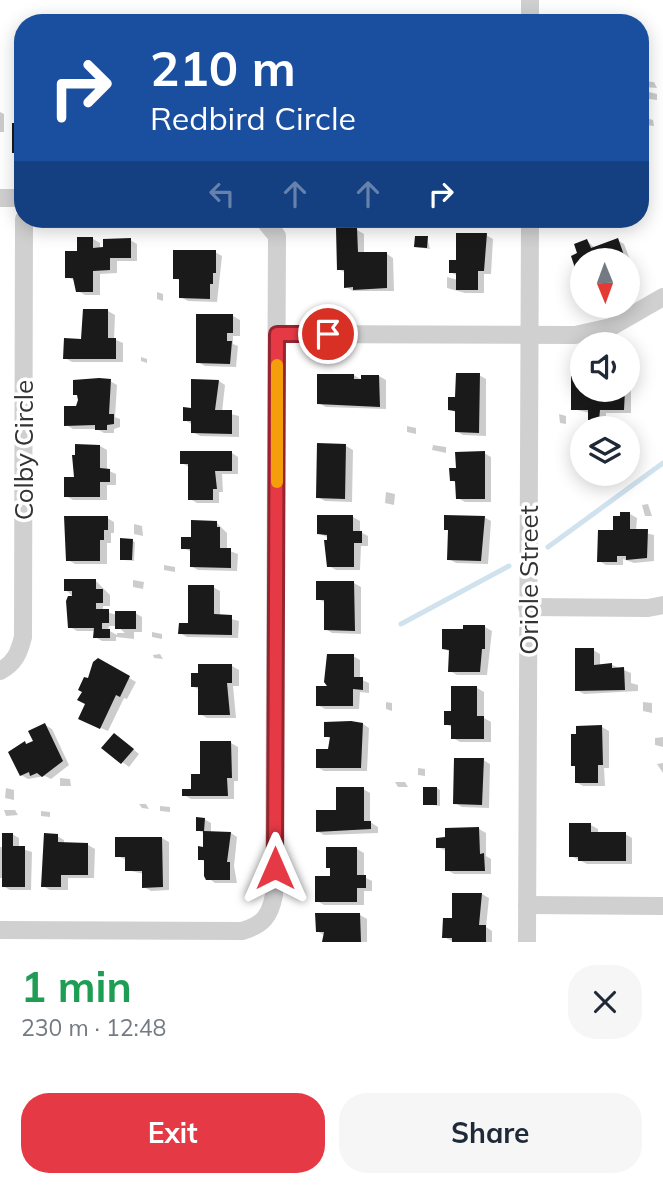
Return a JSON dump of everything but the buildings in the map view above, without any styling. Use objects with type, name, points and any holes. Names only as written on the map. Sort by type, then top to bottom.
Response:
[{"type":"street","name":"Colby Circle","points":[[0,671],[10,666],[19,653],[23,637],[24,228]]},
{"type":"street","points":[[0,930],[242,931],[265,921],[274,895],[277,236],[270,228]]},
{"type":"street","name":"Oriole Street","points":[[527,942],[530,228]]},
{"type":"street","points":[[277,334],[575,335],[611,327],[663,297]]},
{"type":"street","points":[[527,607],[648,608],[663,605]]},
{"type":"street","points":[[527,905],[663,906]]},
{"type":"waterway","points":[[548,547],[663,463]]},
{"type":"waterway","points":[[401,624],[509,566]]},
{"type":"slow traffic","points":[[277,365],[277,482]]},
{"type":"route","points":[[275,868],[277,334],[328,334]]}]
